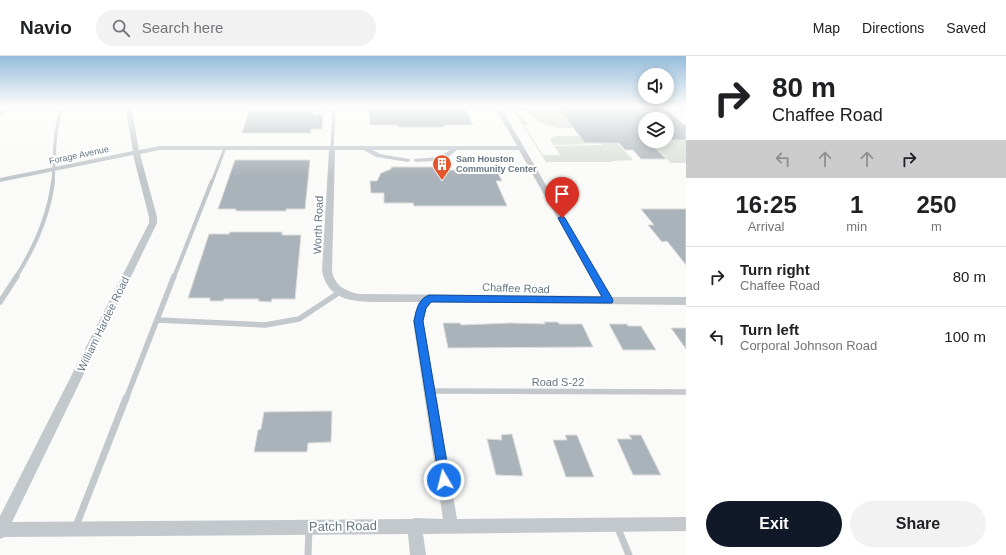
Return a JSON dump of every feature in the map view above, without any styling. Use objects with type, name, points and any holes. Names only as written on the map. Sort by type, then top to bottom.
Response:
[{"type":"street","name":"William Hardee Road","points":[[0,531],[152,223],[153,217],[136,152],[132,129]]},
{"type":"street","points":[[510,129],[609,301]]},
{"type":"street","name":"Forage Avenue","points":[[0,180],[160,148],[521,148]]},
{"type":"street","name":"Worth Road","points":[[332,148],[327,271],[329,280],[342,293]]},
{"type":"street","points":[[365,148],[378,156],[408,160]]},
{"type":"street","points":[[416,160],[445,158],[451,155],[456,148]]},
{"type":"street","name":"Chaffee Road","points":[[342,293],[374,299],[686,301]]},
{"type":"street","points":[[429,299],[422,306],[418,321],[431,391],[451,525]]},
{"type":"street","name":"Patch Road","points":[[0,531],[309,526],[686,524]]},
{"type":"street","points":[[415,525],[418,555]]},
{"type":"lane","points":[[0,302],[22,268],[40,230],[50,203],[54,170],[56,129]]},
{"type":"lane","points":[[332,148],[333,129]]},
{"type":"lane","points":[[75,529],[225,148]]},
{"type":"lane","points":[[157,320],[265,325],[299,319],[342,293]]},
{"type":"lane","name":"Road S-22","points":[[431,391],[686,392]]},
{"type":"lane","points":[[616,524],[629,555]]},
{"type":"lane","points":[[308,555],[309,526]]},
{"type":"shaded area","points":[[525,129],[543,155],[560,155],[554,146],[602,145],[601,143],[617,143],[633,160],[613,162],[546,162]]},
{"type":"shaded area","points":[[674,129],[686,129],[686,163],[671,163],[655,148],[674,148]]},
{"type":"shaded area","points":[[555,136],[580,136],[585,143],[589,144],[553,145],[550,139]]},
{"type":"building","points":[[243,129],[311,129],[311,133],[242,133]]},
{"type":"building","points":[[575,129],[638,129],[638,148],[655,148],[666,159],[641,159],[633,150],[625,150],[619,143],[585,143]]},
{"type":"building","points":[[674,129],[686,129],[686,140],[674,140]]},
{"type":"building","points":[[235,160],[310,160],[305,209],[286,209],[286,211],[236,211],[236,209],[218,209]]},
{"type":"building","name":"Sam Houston Community Center","points":[[391,167],[435,167],[436,170],[472,170],[471,167],[495,167],[502,181],[496,181],[507,206],[414,206],[413,203],[384,203],[384,193],[371,193],[370,181],[377,181],[381,173],[391,169]]},
{"type":"building","points":[[641,209],[686,209],[686,265],[667,241],[662,242],[648,225],[654,225]]},
{"type":"building","points":[[230,232],[282,232],[282,235],[301,235],[295,299],[272,299],[271,302],[258,301],[259,299],[224,299],[223,301],[210,301],[210,298],[188,298],[209,234],[229,234]]},
{"type":"building","points":[[544,322],[558,322],[559,324],[582,324],[593,347],[448,348],[443,323],[460,323],[461,325],[511,323],[545,324]]},
{"type":"building","points":[[609,324],[641,326],[656,350],[623,350]]},
{"type":"building","points":[[671,328],[686,328],[686,349]]},
{"type":"building","points":[[332,411],[331,442],[308,443],[307,452],[254,452],[258,430],[261,429],[264,412]]},
{"type":"building","points":[[512,434],[523,476],[496,475],[487,439],[502,440],[501,435]]},
{"type":"building","points":[[565,435],[577,435],[594,477],[566,477],[553,440],[567,440]]},
{"type":"building","points":[[629,435],[641,435],[661,475],[633,475],[617,439],[632,439]]},
{"type":"place","name":"Sam Houston Community Center","points":[[442,181]]},
{"type":"route","points":[[444,480],[431,391],[418,321],[422,306],[429,299],[472,298],[549,301],[609,301],[562,218]]}]
